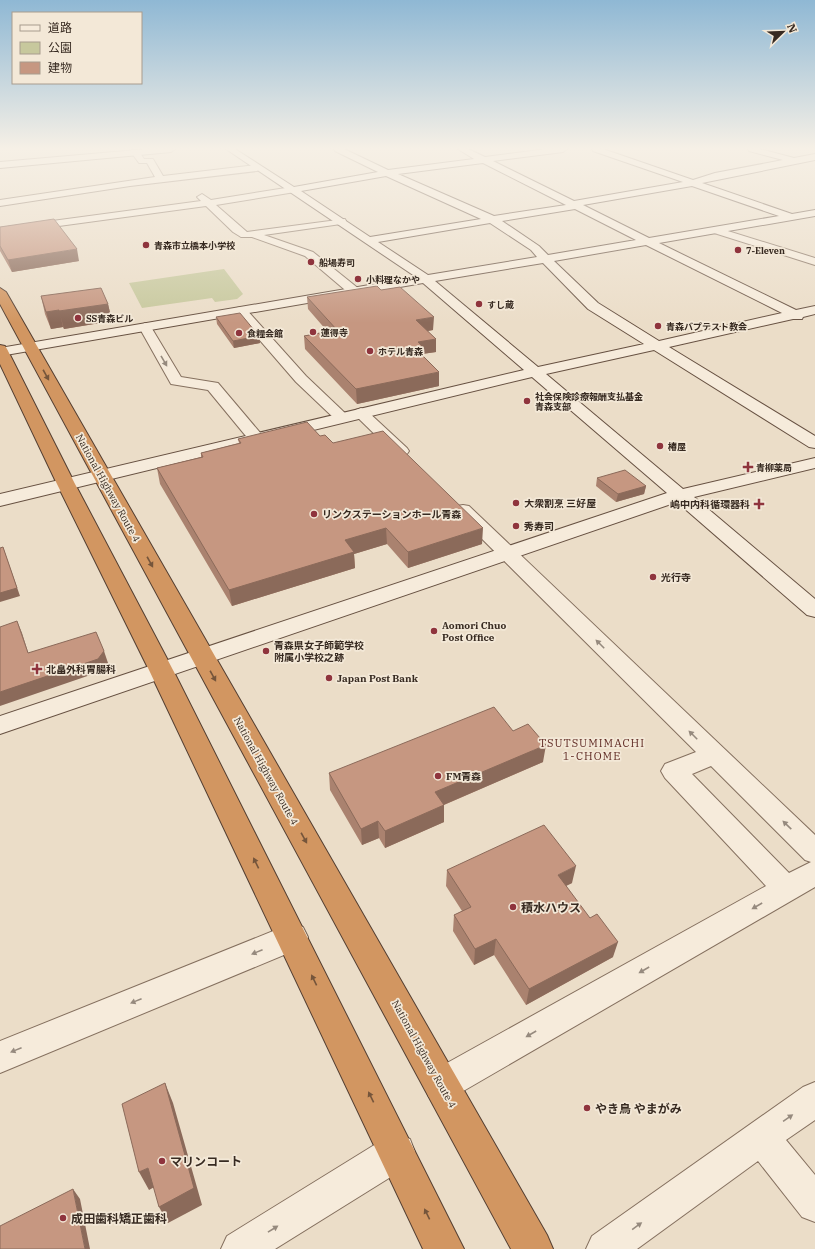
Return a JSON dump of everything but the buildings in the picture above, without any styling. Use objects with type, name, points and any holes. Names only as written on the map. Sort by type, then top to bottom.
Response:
[{"type":"highway","name":"National Highway Route 4","points":[[0,292],[533,1249]]},
{"type":"highway","points":[[0,350],[293,937],[444,1249]]},
{"type":"street","points":[[41,207],[54,225]]},
{"type":"street","points":[[0,231],[179,207]]},
{"type":"street","points":[[214,207],[242,234],[252,235],[309,254],[356,292]]},
{"type":"street","points":[[319,207],[426,280],[815,610]]},
{"type":"street","points":[[465,207],[491,219],[535,248],[582,297],[655,346],[815,443]]},
{"type":"street","points":[[369,240],[561,207]]},
{"type":"street","points":[[580,207],[810,322]]},
{"type":"street","points":[[765,207],[810,224]]},
{"type":"street","points":[[0,350],[356,292],[546,258],[815,213]]},
{"type":"street","points":[[252,235],[341,221]]},
{"type":"street","points":[[715,230],[815,262]]},
{"type":"street","points":[[0,500],[361,412],[815,310]]},
{"type":"street","points":[[241,311],[316,397],[341,417]]},
{"type":"street","points":[[145,327],[176,381],[213,386],[256,438]]},
{"type":"street","points":[[361,412],[412,461]]},
{"type":"street","points":[[0,725],[507,552],[680,495],[815,463]]},
{"type":"street","points":[[452,499],[713,755],[815,852]]},
{"type":"street","points":[[713,755],[674,771],[786,889]]},
{"type":"street","points":[[441,1085],[815,873]]},
{"type":"street","points":[[0,1057],[293,937]]},
{"type":"street","points":[[605,1249],[815,1099]]},
{"type":"street","points":[[761,1137],[815,1204]]},
{"type":"street","points":[[240,1249],[397,1152]]},
{"type":"green space","points":[[224,269],[243,294],[237,299],[215,302],[212,298],[142,308],[129,283]]},
{"type":"place","name":"青森市立橋本小学校","points":[[146,245]]},
{"type":"place","name":"7-Eleven","points":[[738,250]]},
{"type":"place","name":"船場寿司","points":[[311,262]]},
{"type":"place","name":"小料理なかや","points":[[358,279]]},
{"type":"place","name":"すし蔵","points":[[479,304]]},
{"type":"place","name":"SS青森ビル","points":[[78,318]]},
{"type":"place","name":"青森バプテスト教会","points":[[658,326]]},
{"type":"place","name":"蓮得寺","points":[[313,332]]},
{"type":"place","name":"食糧会館","points":[[239,333]]},
{"type":"place","name":"ホテル青森","points":[[370,351]]},
{"type":"place","name":"社会保険診療報酬支払基金 青森支部","points":[[527,401]]},
{"type":"place","name":"椿屋","points":[[660,446]]},
{"type":"place","name":"青柳薬局","points":[[748,467]]},
{"type":"place","name":"大衆割烹 三好屋","points":[[516,503]]},
{"type":"place","name":"嶋中内科循環器科","points":[[759,504]]},
{"type":"place","name":"リンクステーションホール青森","points":[[314,514]]},
{"type":"place","name":"秀寿司","points":[[516,526]]},
{"type":"place","name":"光行寺","points":[[653,577]]},
{"type":"place","name":"Aomori Chuo Post Office","points":[[434,631]]},
{"type":"place","name":"青森県女子師範学校 附属小学校之跡","points":[[266,651]]},
{"type":"place","name":"北畠外科胃腸科","points":[[37,669]]},
{"type":"place","name":"Japan Post Bank","points":[[329,678]]},
{"type":"place","name":"FM青森","points":[[438,776]]},
{"type":"place","name":"積水ハウス","points":[[513,907]]},
{"type":"place","name":"やき鳥 やまがみ","points":[[587,1108]]},
{"type":"place","name":"マリンコート","points":[[162,1161]]},
{"type":"place","name":"成田歯科矯正歯科","points":[[63,1218]]},
{"type":"district","name":"TSUTSUMIMACHI 1-CHOME","points":[[592,749]]}]
